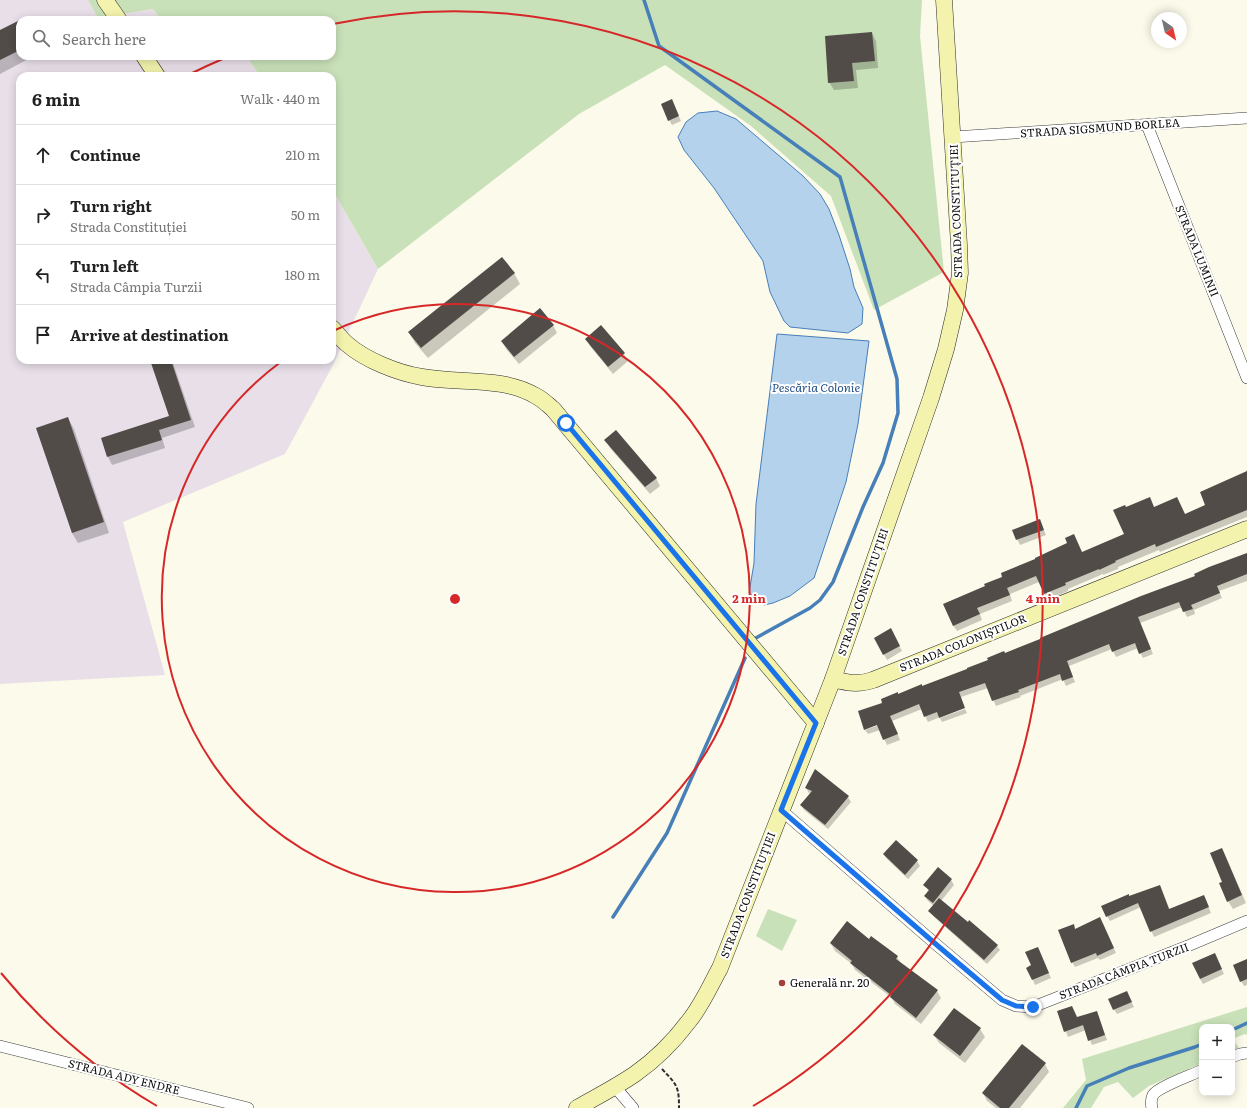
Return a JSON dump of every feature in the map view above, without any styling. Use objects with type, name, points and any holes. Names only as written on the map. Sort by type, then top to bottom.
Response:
[{"type":"street","points":[[105,0],[116,16]]},
{"type":"street","name":"STRADA CONSTITUȚIEI","points":[[577,1108],[636,1074],[653,1060],[690,1021],[720,968],[833,679],[931,398],[946,349],[955,310],[960,266],[954,137],[944,0]]},
{"type":"street","points":[[147,60],[154,72]]},
{"type":"street","name":"STRADA SIGSMUND BORLEA","points":[[954,137],[1247,118]]},
{"type":"street","name":"STRADA LUMINII","points":[[1147,125],[1247,378]]},
{"type":"street","points":[[336,332],[347,344],[371,360],[395,370],[422,377],[506,384],[536,396],[553,409],[816,723]]},
{"type":"street","name":"STRADA COLONIȘTILOR","points":[[833,679],[848,683],[862,683],[872,680],[1247,529]]},
{"type":"street","name":"STRADA CÂMPIA TURZII","points":[[781,810],[996,995],[1002,1000],[1016,1006],[1033,1007],[1247,921]]},
{"type":"street","name":"STRADA ADY ENDRE","points":[[0,1046],[248,1108]]},
{"type":"street","points":[[1235,1056],[1247,1053]]},
{"type":"street","points":[[1152,1108],[1151,1103],[1154,1095],[1160,1089],[1199,1071]]},
{"type":"street","points":[[615,1087],[633,1108]]},
{"type":"path","points":[[653,1060],[677,1085],[679,1093],[679,1108]]},
{"type":"shaded area","points":[[0,0],[88,0],[97,16],[16,16],[16,60],[249,60],[257,72],[16,72],[16,364],[333,364],[285,454],[123,522],[165,675],[0,684]]},
{"type":"shaded area","points":[[153,9],[158,16],[110,16]]},
{"type":"shaded area","points":[[336,196],[378,269],[336,359]]},
{"type":"green space","points":[[88,0],[922,0],[920,36],[944,272],[874,310],[831,196],[751,126],[665,65],[579,114],[378,269],[336,196],[336,72],[257,72],[249,60],[336,60],[336,16],[158,16],[153,9],[110,16],[97,16]]},
{"type":"green space","points":[[768,909],[797,920],[782,951],[756,936]]},
{"type":"green space","points":[[1247,1007],[1247,1035],[1245,1034],[1235,1038],[1235,1024],[1199,1024],[1199,1064],[1149,1086],[1133,1098],[1118,1082],[1104,1087],[1091,1108],[1063,1108],[1086,1080],[1082,1059]]},
{"type":"green space","points":[[1235,1043],[1239,1048],[1235,1050]]},
{"type":"water","points":[[717,111],[736,119],[803,176],[820,194],[829,209],[850,269],[854,287],[863,308],[862,324],[848,333],[790,327],[784,321],[770,292],[763,261],[714,188],[684,150],[678,137],[686,122],[698,113]]},
{"type":"water","name":"Pescăria Colonie","points":[[777,334],[869,341],[858,424],[846,482],[814,578],[790,596],[764,605],[749,593],[754,563],[756,504]]},
{"type":"building","points":[[16,22],[16,52],[0,60],[0,30]]},
{"type":"building","points":[[872,32],[875,61],[852,63],[854,81],[828,83],[825,36]]},
{"type":"building","points":[[672,99],[679,116],[668,121],[661,104]]},
{"type":"building","points":[[502,257],[515,273],[421,348],[408,332]]},
{"type":"building","points":[[540,308],[554,325],[514,357],[501,341]]},
{"type":"building","points":[[601,325],[625,353],[608,367],[585,339]]},
{"type":"building","points":[[151,364],[172,364],[191,420],[159,430],[162,440],[107,457],[101,438],[169,416]]},
{"type":"building","points":[[68,417],[104,522],[72,533],[36,428]]},
{"type":"building","points":[[616,430],[657,478],[645,487],[604,440]]},
{"type":"building","points":[[1247,471],[1247,510],[1156,547],[1155,544],[1115,561],[1116,562],[1099,570],[1065,583],[1066,585],[1044,594],[1036,576],[1007,588],[1010,595],[977,608],[980,614],[953,626],[943,604],[985,586],[984,584],[1002,577],[1001,573],[1035,559],[1067,543],[1065,538],[1074,534],[1082,552],[1124,534],[1113,510],[1125,505],[1126,507],[1150,497],[1154,507],[1177,497],[1185,514],[1205,505],[1200,492]]},
{"type":"building","points":[[1040,519],[1044,530],[1016,540],[1012,530]]},
{"type":"building","points":[[1247,553],[1247,574],[1217,586],[1220,593],[1191,605],[1193,609],[1183,612],[1179,602],[1138,617],[1151,649],[1139,654],[1135,643],[1112,652],[1109,644],[1067,661],[1073,677],[1062,681],[1060,674],[1018,690],[1019,692],[992,701],[985,683],[959,692],[965,708],[939,718],[937,712],[924,717],[919,704],[890,716],[898,734],[883,740],[877,725],[864,730],[858,711],[882,703],[881,699],[922,684],[922,686],[967,669],[988,660],[987,658],[1004,651],[1005,653],[1040,639],[1141,596],[1195,576],[1194,574],[1209,567]]},
{"type":"building","points":[[891,628],[900,646],[883,655],[874,638]]},
{"type":"building","points":[[815,769],[849,796],[825,825],[800,805],[812,791],[805,788]]},
{"type":"building","points":[[896,840],[918,860],[905,875],[883,854]]},
{"type":"building","points":[[1222,848],[1242,895],[1227,902],[1219,883],[1222,882],[1210,853]]},
{"type":"building","points":[[938,867],[952,879],[933,903],[924,896],[929,890],[923,885]]},
{"type":"building","points":[[1160,885],[1169,909],[1204,895],[1209,907],[1150,932],[1138,903],[1106,917],[1101,906],[1129,894],[1129,896]]},
{"type":"building","points":[[939,898],[968,922],[969,920],[998,945],[984,960],[928,911]]},
{"type":"building","points":[[1100,917],[1114,948],[1097,956],[1096,953],[1071,963],[1058,930],[1074,924],[1075,929]]},
{"type":"building","points":[[847,921],[869,939],[871,936],[898,956],[896,959],[938,990],[916,1018],[890,997],[891,995],[850,963],[852,961],[830,943]]},
{"type":"building","points":[[1038,947],[1049,973],[1032,980],[1026,968],[1031,965],[1025,952]]},
{"type":"building","points":[[1215,953],[1222,969],[1200,979],[1192,963]]},
{"type":"building","points":[[1247,959],[1247,979],[1240,982],[1233,965]]},
{"type":"building","points":[[1127,991],[1132,1002],[1113,1010],[1108,999]]},
{"type":"building","points":[[1072,1006],[1077,1017],[1097,1011],[1105,1035],[1088,1041],[1083,1025],[1064,1032],[1057,1011]]},
{"type":"building","points":[[954,1008],[981,1028],[960,1056],[933,1035]]},
{"type":"building","points":[[1022,1044],[1046,1063],[1009,1108],[1000,1108],[982,1093]]},
{"type":"waterway","points":[[644,0],[659,46],[840,177],[897,379],[898,413],[883,463],[863,507],[833,582],[820,600],[810,608],[754,639]]},
{"type":"waterway","points":[[613,917],[667,833],[745,658]]},
{"type":"waterway","points":[[1235,1029],[1247,1023]]},
{"type":"waterway","points":[[1076,1108],[1087,1086],[1129,1068],[1199,1045]]},
{"type":"place","name":"Generală nr. 20","points":[[782,983]]},
{"type":"route","points":[[566,423],[816,723],[781,810],[1002,1000],[1016,1006],[1033,1007]]}]
